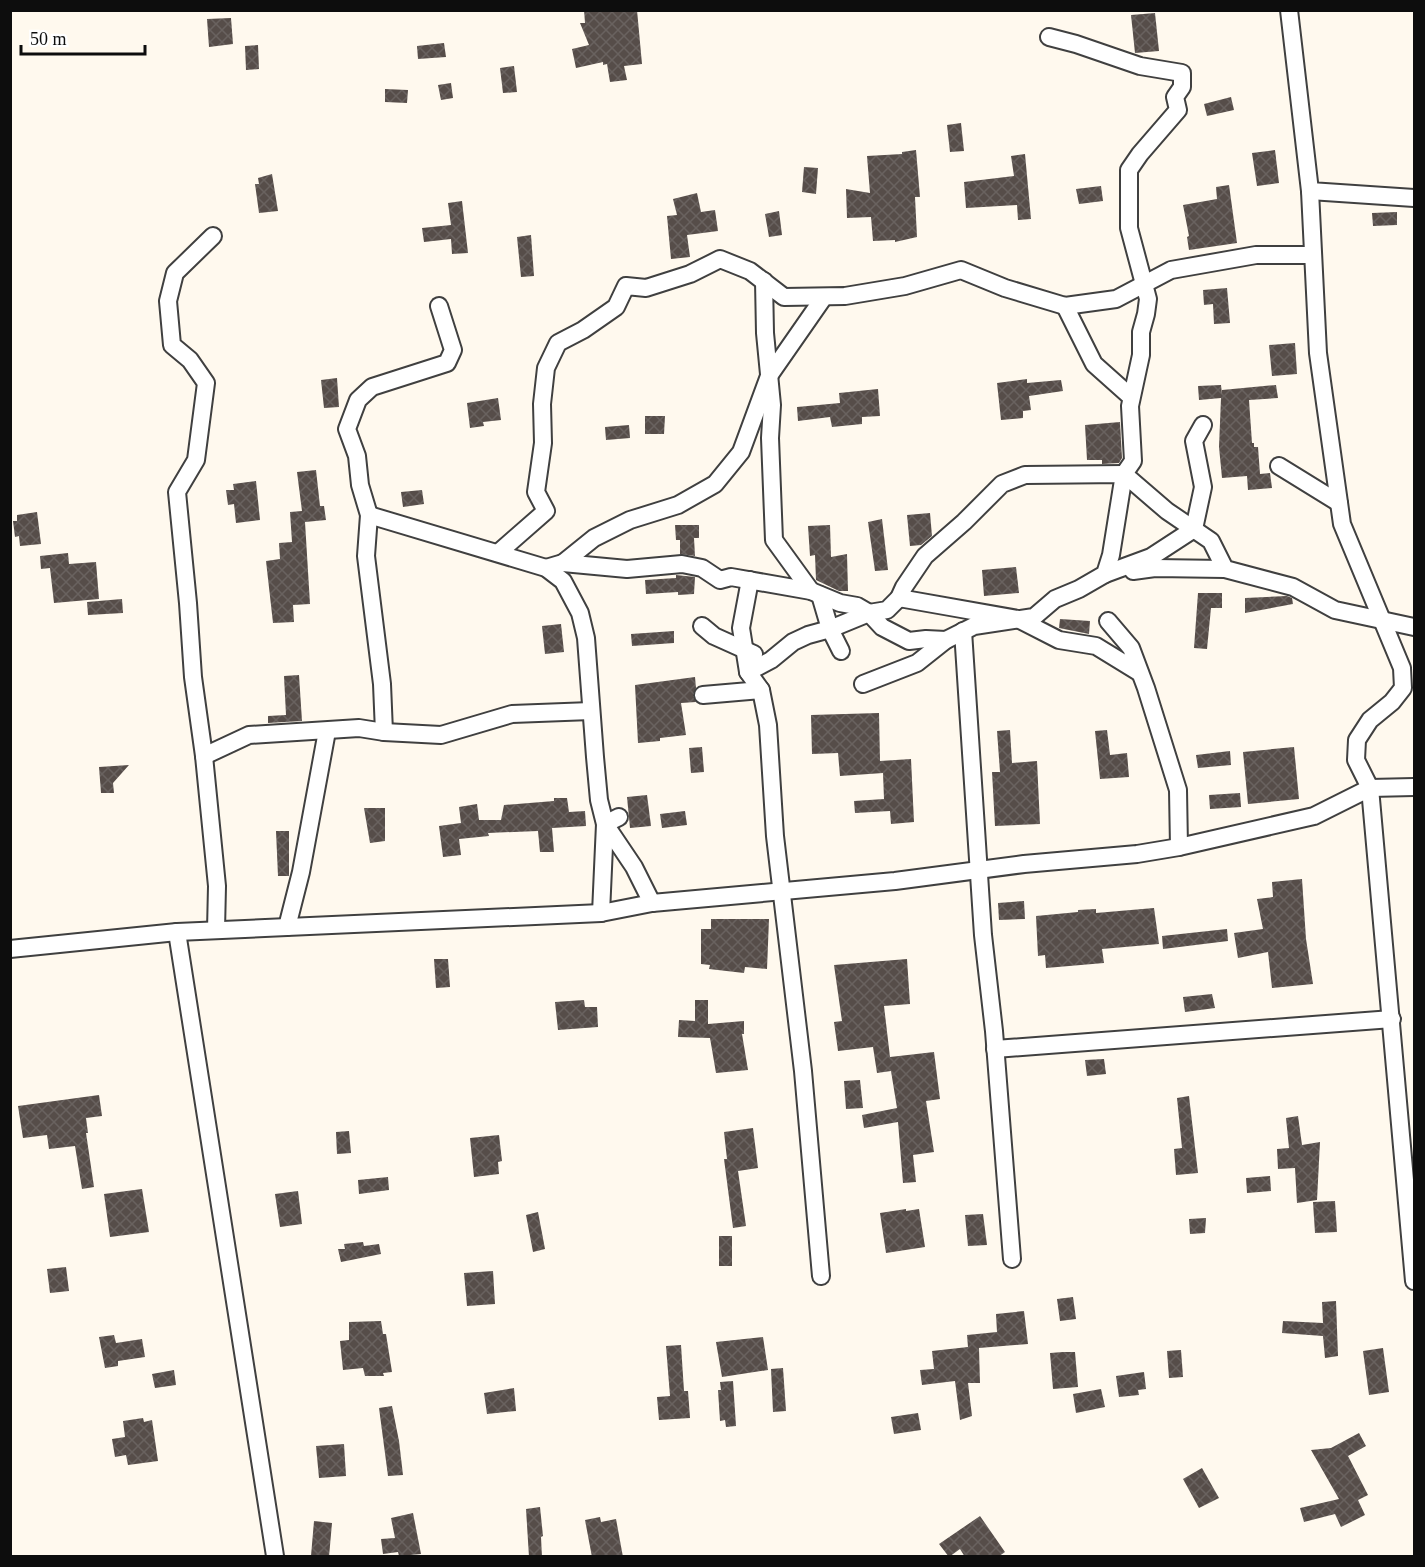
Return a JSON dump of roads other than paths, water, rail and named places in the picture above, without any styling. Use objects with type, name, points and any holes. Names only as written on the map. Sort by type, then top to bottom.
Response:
[{"type":"street","points":[[1289,10],[1310,191],[1318,353],[1341,525],[1402,668],[1403,688],[1392,702],[1370,720],[1357,740],[1356,760],[1370,788],[1392,1019],[1409,1151],[1414,1281]]},
{"type":"street","points":[[1049,37],[1140,66],[1182,73],[1182,87],[1175,97],[1178,110],[1129,170],[1129,228],[1148,299],[1141,333],[1141,355],[1131,397],[1132,461],[1124,474],[1111,555],[1105,574]]},
{"type":"street","points":[[1310,191],[1414,198]]},
{"type":"street","points":[[213,236],[175,273],[168,301],[172,345],[190,360],[206,383],[196,460],[177,492],[193,677],[204,756],[217,886],[216,930]]},
{"type":"street","points":[[498,553],[546,511],[536,492],[543,443],[542,404],[546,368],[558,344],[616,308],[626,286],[646,288],[690,274],[720,259],[750,271],[784,297],[845,296],[905,286],[961,270],[1005,288],[1065,306],[1116,299],[1171,270],[1256,255],[1313,255]]},
{"type":"street","points":[[764,281],[772,405],[770,438],[774,540],[815,593],[841,651]]},
{"type":"street","points":[[564,563],[594,538],[630,520],[678,505],[715,484],[741,453],[769,376],[824,297]]},
{"type":"street","points":[[384,732],[382,684],[366,556],[369,515],[360,485],[357,456],[347,429],[358,400],[372,387],[447,363],[453,350],[439,306]]},
{"type":"street","points":[[1065,306],[1094,364],[1131,397]]},
{"type":"street","points":[[863,684],[915,664],[946,640],[974,626],[1034,617],[1055,599],[1105,574],[1151,557],[1194,529],[1203,487],[1194,441],[1203,425]]},
{"type":"street","points":[[1279,466],[1339,503]]},
{"type":"street","points":[[748,672],[771,660],[793,642],[808,635],[830,629],[869,613],[887,610],[899,598],[925,556],[964,522],[1002,484],[1025,475],[1124,474],[1167,511],[1211,541],[1225,569]]},
{"type":"street","points":[[369,515],[546,568],[562,581],[580,613],[586,638],[599,800],[612,820],[652,903]]},
{"type":"street","points":[[546,568],[564,563],[627,569],[682,564],[702,568],[720,580],[731,578],[750,580],[815,593],[840,603],[857,606],[869,613],[882,627],[909,640],[946,640]]},
{"type":"street","points":[[1105,574],[1155,568],[1225,569],[1293,587],[1335,610],[1414,627]]},
{"type":"street","points":[[750,580],[741,628],[748,672],[761,690],[768,725],[775,836],[803,1071],[821,1276]]},
{"type":"street","points":[[899,598],[1018,619],[1059,640],[1096,646],[1140,673]]},
{"type":"street","points":[[1108,621],[1131,648],[1178,790],[1179,847]]},
{"type":"street","points":[[702,626],[714,636],[771,660]]},
{"type":"street","points":[[963,631],[985,960],[995,1049],[1012,1259]]},
{"type":"street","points":[[909,640],[915,664]]},
{"type":"street","points":[[703,695],[761,690]]},
{"type":"street","points":[[204,756],[249,735],[359,728],[384,732],[441,735],[512,714],[591,711]]},
{"type":"street","points":[[287,927],[327,731]]},
{"type":"street","points":[[10,949],[177,932],[601,913],[652,903],[895,881],[1137,854],[1179,847],[1314,816],[1370,788],[1414,787]]},
{"type":"street","points":[[601,913],[612,820]]},
{"type":"street","points":[[177,932],[275,1557]]},
{"type":"street","points":[[995,1049],[1392,1019]]}]
